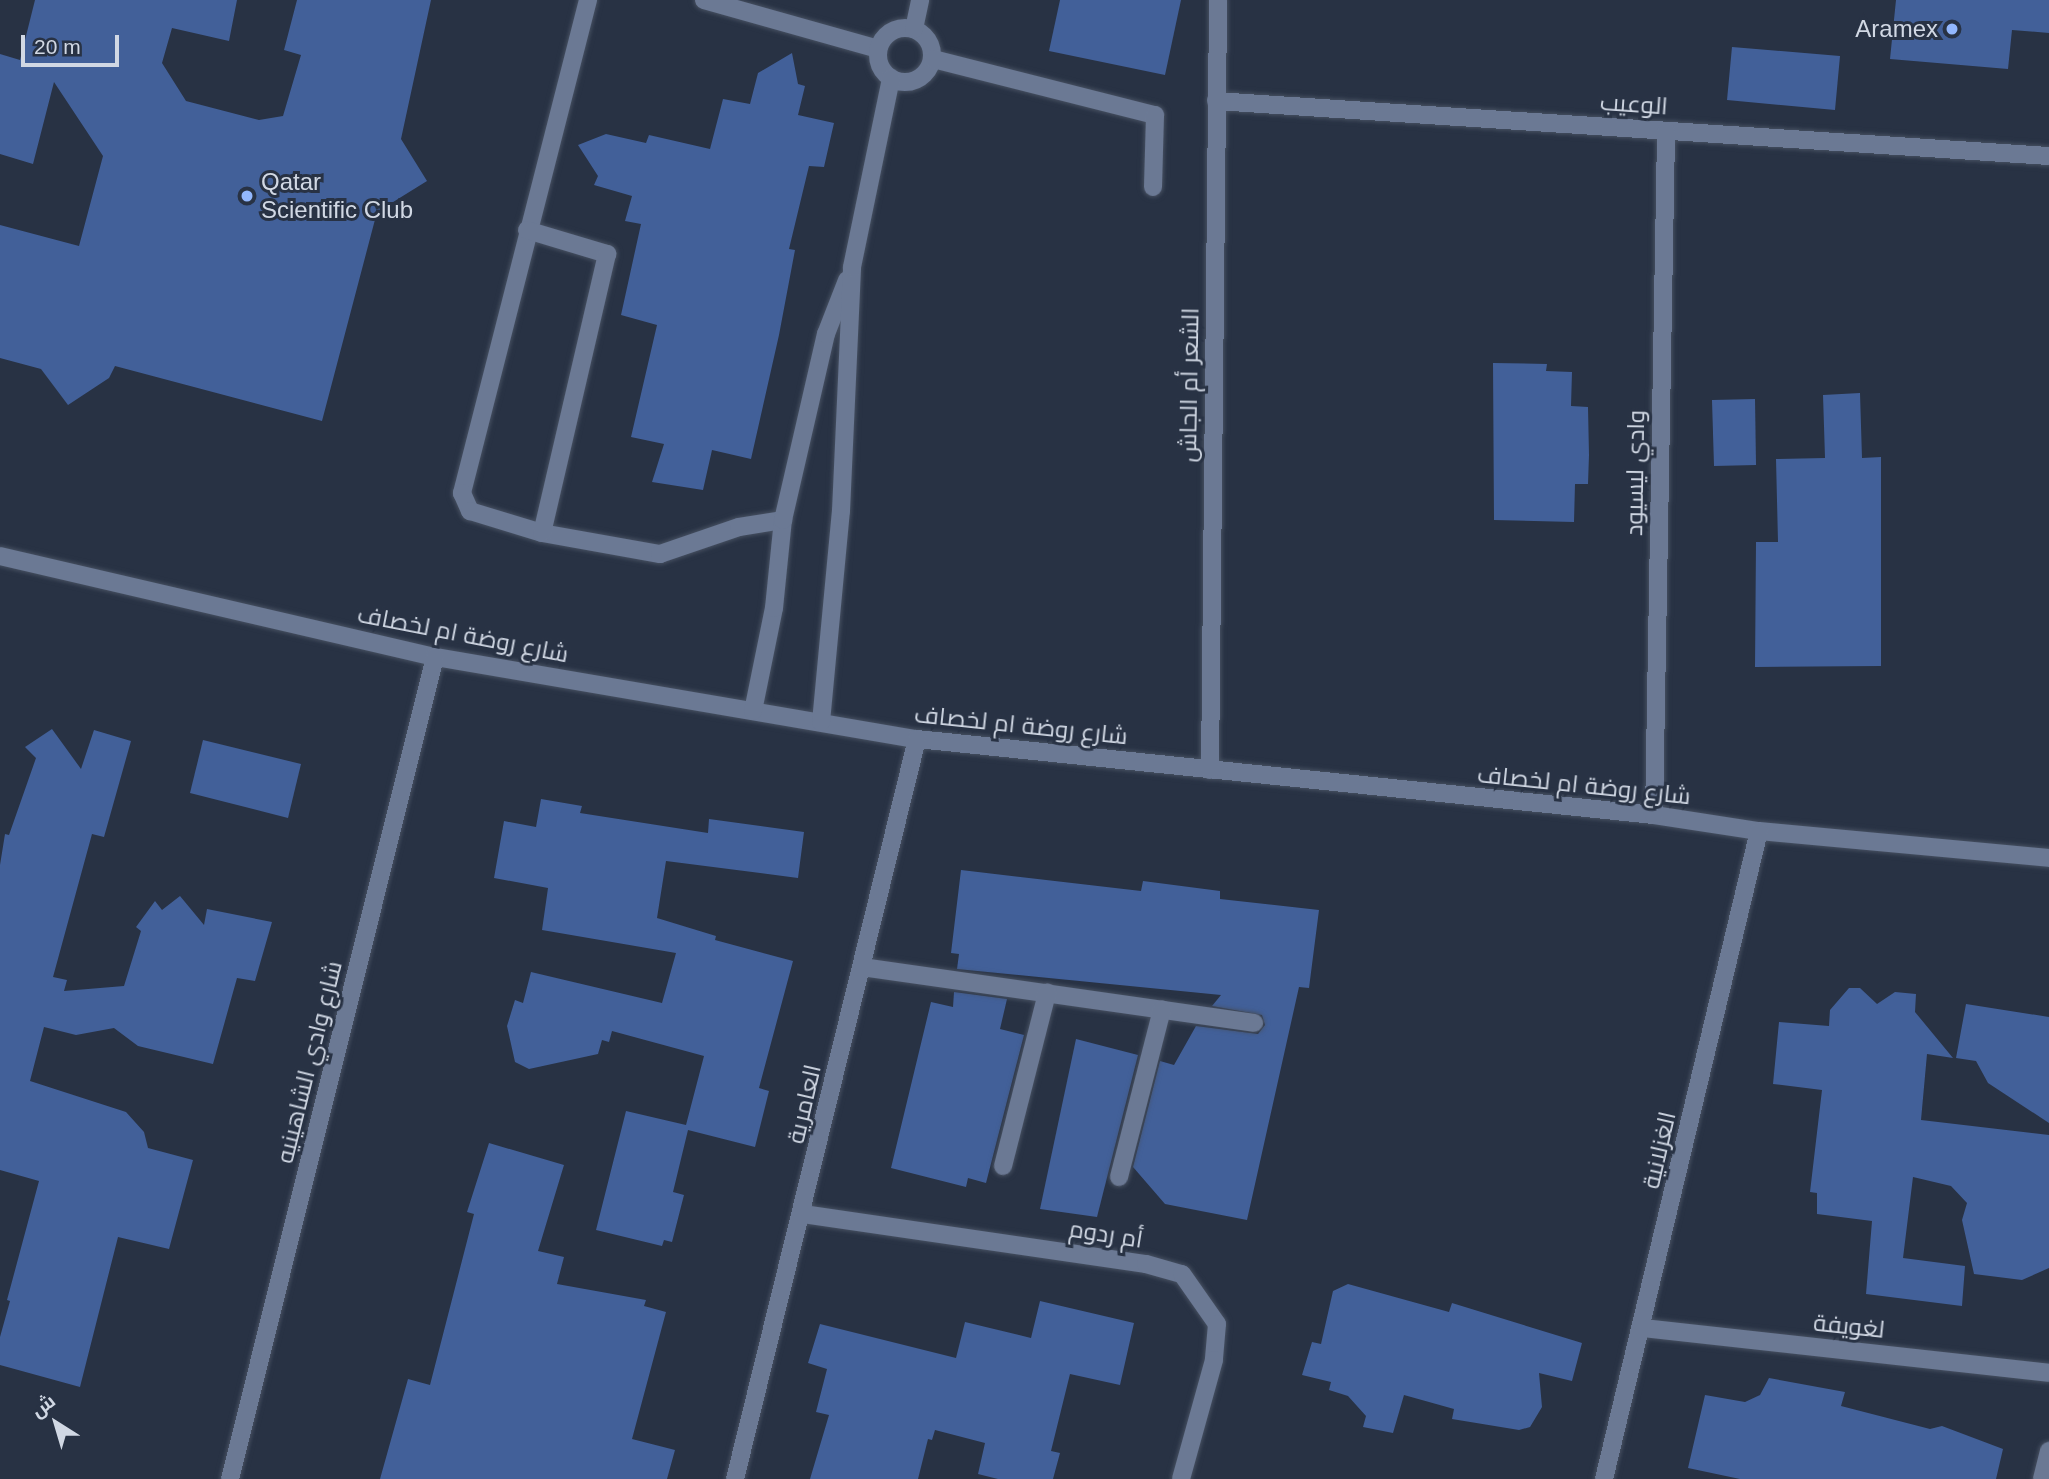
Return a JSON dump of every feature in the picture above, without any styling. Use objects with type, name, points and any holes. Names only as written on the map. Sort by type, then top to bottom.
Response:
[{"type":"street","points":[[588,0],[527,230],[462,493],[470,511],[542,533],[660,554],[739,527],[783,520]]},
{"type":"street","points":[[704,0],[878,49]]},
{"type":"street","points":[[914,29],[920,0]]},
{"type":"street","name":"الشعر أم الجاش","points":[[1210,770],[1218,0]]},
{"type":"street","points":[[914,29],[930,44],[933,59],[923,75],[914,81],[891,78],[878,60],[878,49],[892,31],[914,29]]},
{"type":"street","points":[[933,59],[1155,115],[1153,187]]},
{"type":"street","points":[[821,722],[841,510],[852,267],[891,78]]},
{"type":"street","name":"الوعيب","points":[[1216,101],[2049,156]]},
{"type":"street","name":"وادي ليسيود","points":[[1654,816],[1666,131]]},
{"type":"street","points":[[527,230],[607,254],[542,533]]},
{"type":"street","points":[[753,711],[774,608],[783,520],[825,334],[852,267]]},
{"type":"street","name":"شارع روضة ام لخصاف","points":[[0,556],[436,657],[917,739],[1654,816],[1759,831],[2049,858]]},
{"type":"street","name":"شارع وادي الشاهينيه","points":[[230,1479],[436,657]]},
{"type":"street","name":"العامرية","points":[[735,1479],[803,1214],[917,739]]},
{"type":"street","name":"الغزلانية","points":[[1604,1479],[1643,1328],[1759,831]]},
{"type":"street","points":[[862,967],[1254,1023]]},
{"type":"street","points":[[1003,1166],[1047,993]]},
{"type":"street","points":[[1119,1177],[1163,1009]]},
{"type":"street","name":"أم ردوم","points":[[803,1214],[1146,1264],[1182,1274],[1217,1324],[1214,1360],[1181,1479]]},
{"type":"street","name":"لغويفة","points":[[1643,1328],[2049,1373]]},
{"type":"street","points":[[2042,1479],[2049,1451]]},
{"type":"building","name":"Qatar Scientific Club","points":[[35,0],[237,0],[229,41],[172,28],[162,63],[186,101],[259,120],[283,116],[301,55],[284,50],[297,0],[431,0],[401,139],[427,181],[377,212],[322,421],[115,366],[109,378],[68,405],[41,369],[0,358],[0,225],[79,246],[103,156],[54,82],[33,164],[0,154],[0,54],[20,60]]},
{"type":"building","points":[[1060,0],[1181,0],[1165,75],[1049,51]]},
{"type":"building","name":"Aramex","points":[[1896,0],[2049,0],[2049,33],[2012,30],[2008,69],[1890,59]]},
{"type":"building","points":[[1732,47],[1840,56],[1835,110],[1727,100]]},
{"type":"building","points":[[792,53],[798,84],[805,86],[798,115],[834,123],[824,167],[809,166],[789,249],[795,250],[751,459],[712,450],[703,490],[652,482],[664,444],[631,437],[657,325],[621,315],[641,224],[625,221],[632,196],[594,185],[598,176],[578,145],[606,134],[646,143],[649,135],[710,149],[723,99],[750,104],[758,73]]},
{"type":"building","points":[[1493,363],[1547,364],[1546,371],[1572,372],[1571,406],[1588,407],[1589,455],[1588,484],[1575,484],[1574,522],[1494,520]]},
{"type":"building","points":[[1860,393],[1862,458],[1881,457],[1881,666],[1755,667],[1756,542],[1778,542],[1776,459],[1825,458],[1823,395]]},
{"type":"building","points":[[1755,399],[1756,465],[1714,466],[1712,400]]},
{"type":"building","points":[[52,729],[81,769],[94,730],[131,741],[104,837],[92,834],[53,977],[67,980],[64,991],[124,986],[141,931],[136,927],[155,901],[162,910],[180,896],[204,925],[207,909],[272,922],[255,981],[237,978],[213,1064],[138,1046],[114,1028],[76,1035],[44,1027],[30,1081],[126,1112],[144,1132],[148,1148],[193,1160],[169,1249],[118,1237],[80,1387],[0,1365],[0,1337],[10,1301],[7,1300],[39,1181],[0,1170],[0,865],[5,834],[9,835],[36,758],[25,747]]},
{"type":"building","points":[[203,740],[301,764],[288,818],[190,793]]},
{"type":"building","points":[[541,799],[582,806],[580,813],[708,833],[709,819],[804,832],[798,878],[666,861],[657,918],[716,936],[715,940],[793,961],[759,1088],[769,1091],[755,1147],[688,1130],[673,1192],[684,1195],[672,1242],[664,1240],[662,1246],[596,1230],[626,1111],[686,1125],[704,1056],[612,1031],[609,1042],[602,1040],[598,1054],[529,1069],[515,1062],[507,1026],[515,1000],[523,1003],[531,972],[662,1003],[676,953],[542,930],[548,888],[494,878],[504,821],[536,827]]},
{"type":"building","points":[[961,870],[1141,891],[1143,881],[1220,891],[1220,899],[1319,910],[1309,988],[1299,987],[1247,1220],[1165,1204],[1133,1167],[1160,1061],[1174,1065],[1196,1026],[1258,1034],[1265,1025],[1262,1015],[1212,1006],[1221,995],[957,969],[959,954],[951,953]]},
{"type":"building","points":[[1849,988],[1860,988],[1877,1004],[1895,992],[1916,994],[1915,1012],[1953,1058],[1927,1054],[1921,1120],[2049,1135],[2049,1268],[2022,1280],[1974,1274],[1962,1220],[1967,1203],[1951,1186],[1913,1177],[1903,1258],[1965,1266],[1962,1306],[1866,1294],[1872,1221],[1817,1214],[1817,1193],[1810,1192],[1822,1090],[1773,1084],[1779,1022],[1829,1026],[1830,1010]]},
{"type":"building","points":[[954,992],[1007,999],[1000,1029],[1024,1035],[986,1183],[968,1178],[966,1187],[891,1168],[931,1002],[953,1007]]},
{"type":"building","points":[[1966,1004],[2049,1017],[2049,1123],[1988,1083],[1976,1061],[1956,1058]]},
{"type":"building","points":[[1076,1039],[1138,1055],[1097,1217],[1040,1209]]},
{"type":"building","points":[[489,1143],[564,1165],[538,1251],[564,1257],[557,1284],[646,1300],[644,1306],[666,1312],[632,1439],[675,1450],[667,1479],[380,1479],[408,1379],[430,1385],[474,1214],[467,1212]]},
{"type":"building","points":[[1348,1284],[1449,1312],[1452,1303],[1582,1343],[1572,1381],[1539,1373],[1542,1407],[1530,1427],[1519,1430],[1452,1419],[1454,1409],[1404,1395],[1393,1433],[1363,1427],[1366,1416],[1348,1396],[1329,1390],[1331,1382],[1302,1375],[1312,1342],[1321,1344],[1333,1291]]},
{"type":"building","points":[[1040,1301],[1134,1323],[1120,1385],[1070,1374],[1051,1451],[1060,1453],[1053,1479],[998,1479],[978,1474],[985,1443],[935,1430],[932,1440],[928,1439],[918,1479],[810,1479],[829,1415],[816,1412],[827,1369],[808,1363],[820,1324],[956,1358],[965,1322],[1031,1338]]},
{"type":"building","points":[[1769,1378],[1845,1392],[1841,1406],[1930,1429],[1942,1426],[2003,1449],[1996,1479],[1740,1479],[1688,1468],[1705,1395],[1745,1402],[1760,1395]]},
{"type":"place","name":"Aramex","points":[[1952,29]]},
{"type":"place","name":"Qatar Scientific Club","points":[[247,196]]}]
